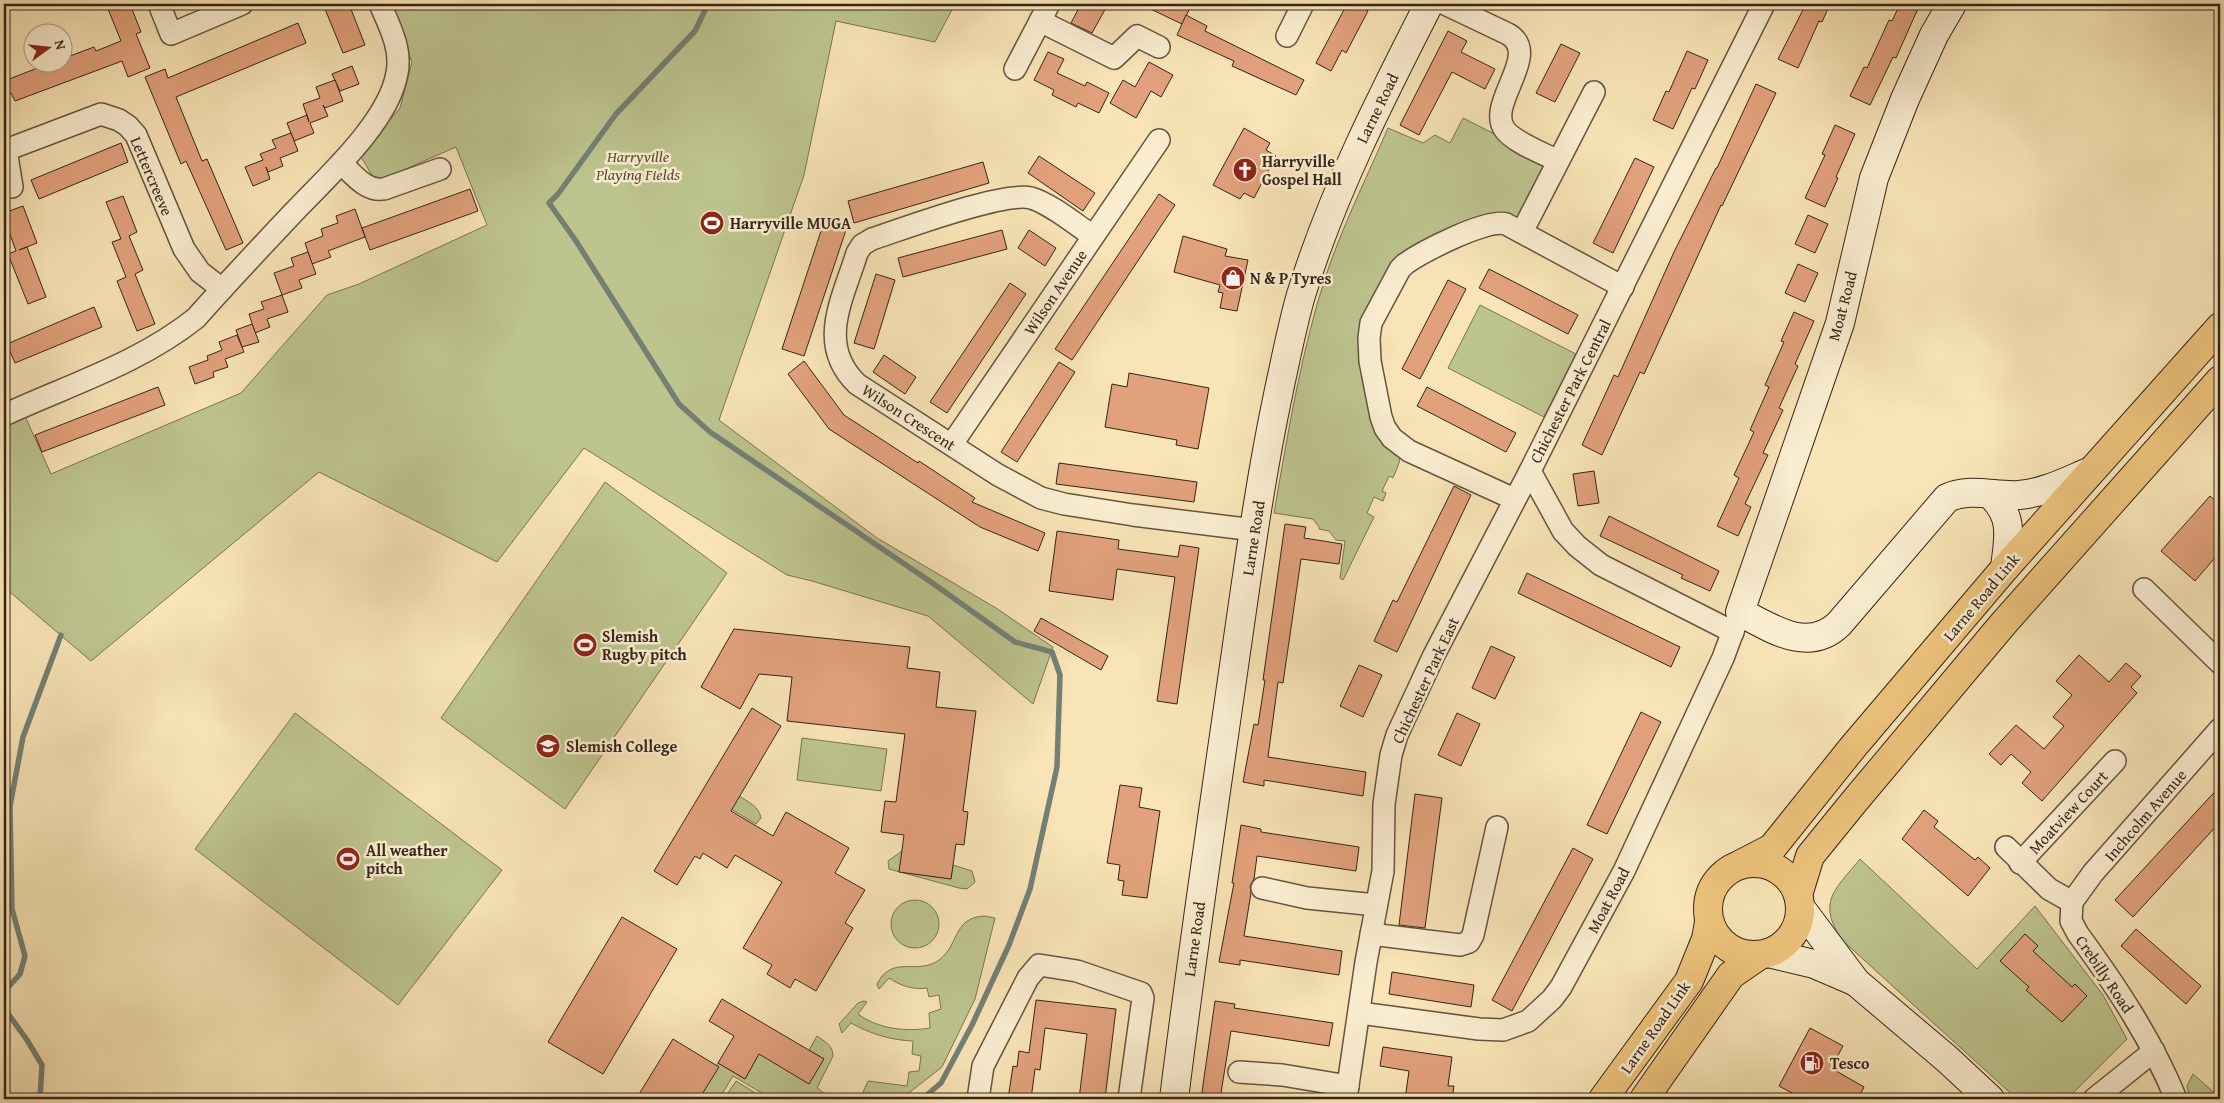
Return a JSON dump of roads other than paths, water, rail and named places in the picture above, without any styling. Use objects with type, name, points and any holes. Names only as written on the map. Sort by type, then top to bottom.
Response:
[{"type":"main road","name":"Larne Road Link","points":[[1741,864],[1772,848],[1853,747],[2005,568],[2220,327]]},
{"type":"main road","points":[[1799,901],[1792,882],[1782,872],[1769,865],[1755,862],[1741,864],[1722,875],[1710,893],[1707,907],[1709,922],[1715,935],[1726,946],[1739,953],[1764,954],[1779,948],[1794,932],[1799,920],[1799,901],[1810,856],[2003,624],[2220,380]]},
{"type":"main road","name":"Larne Road Link","points":[[1603,1099],[1689,981],[1706,939],[1709,922]]},
{"type":"main road","name":"Larne Road Link","points":[[1644,1099],[1731,975],[1764,954]]},
{"type":"street","points":[[159,4],[171,34],[242,4]]},
{"type":"street","points":[[4,415],[152,349],[177,333],[196,318],[341,162],[381,114],[389,100],[398,72],[396,46],[380,4]]},
{"type":"street","points":[[1287,36],[1303,4]]},
{"type":"street","name":"Larne Road","points":[[1174,1099],[1204,870],[1267,445],[1301,295],[1332,208],[1358,147],[1429,4]]},
{"type":"street","points":[[1445,4],[1515,40],[1520,56],[1501,111],[1501,123],[1504,130],[1513,137],[1558,161]]},
{"type":"street","name":"Chichester Park Central","points":[[1737,622],[1602,565],[1588,556],[1563,531],[1530,471],[1764,4]]},
{"type":"street","name":"Moat Road","points":[[1360,1013],[1503,1030],[1528,1021],[1546,1005],[1561,987],[1624,872],[1723,658],[1840,323],[1874,178],[1905,99],[1934,35],[1952,4]]},
{"type":"street","points":[[1015,69],[1045,12],[1114,58],[1138,36],[1159,47]]},
{"type":"street","points":[[1522,232],[1594,92]]},
{"type":"street","name":"Lettercreeve","points":[[12,187],[6,150],[94,115],[114,117],[128,126],[136,135],[175,229],[193,264],[222,289]]},
{"type":"street","name":"Wilson Avenue","points":[[952,444],[1159,140]]},
{"type":"street","points":[[341,162],[363,183],[376,190],[384,189],[440,169]]},
{"type":"street","name":"Wilson Crescent","points":[[1093,236],[1040,202],[1028,198],[1015,197],[996,200],[872,239],[860,248],[836,320],[834,341],[839,357],[857,384],[998,475],[1049,500],[1133,515],[1254,530]]},
{"type":"street","points":[[1514,499],[1409,451],[1392,438],[1381,416],[1370,361],[1368,338],[1371,323],[1400,269],[1410,260],[1484,226],[1502,222],[1623,286]]},
{"type":"street","name":"Chichester Park East","points":[[1239,1072],[1282,1075],[1347,1092],[1371,934],[1383,871],[1384,804],[1396,735],[1434,655],[1530,471]]},
{"type":"street","points":[[1737,622],[1797,638],[1808,639],[1829,632],[1853,608],[1944,500],[1965,492],[2016,495],[2044,490],[2089,472]]},
{"type":"street","points":[[1991,495],[2000,504],[2008,521],[2009,535],[2005,568]]},
{"type":"street","points":[[2144,589],[2220,663]]},
{"type":"street","name":"Inchcolm Avenue","points":[[2072,902],[2093,873],[2218,736]]},
{"type":"street","name":"Moatview Court","points":[[2020,863],[2115,760]]},
{"type":"street","points":[[1371,934],[1460,945],[1469,942],[1473,935],[1497,827]]},
{"type":"street","points":[[2006,847],[2020,863],[2050,889],[2072,902]]},
{"type":"street","points":[[1262,888],[1307,898],[1376,906]]},
{"type":"street","points":[[1799,901],[1856,982],[1941,1054],[1990,1099]]},
{"type":"street","name":"Crebilly Road","points":[[2072,902],[2071,921],[2129,1008],[2154,1051],[2176,1099]]},
{"type":"street","points":[[1764,954],[1814,964],[1856,982]]},
{"type":"street","points":[[978,1099],[983,1066],[1028,978],[1039,966],[1077,971],[1141,993],[1143,998],[1129,1099]]},
{"type":"street","points":[[2094,1099],[2154,1051]]},
{"type":"waterway","points":[[708,4],[695,31],[616,114],[558,194],[549,203],[576,241],[679,404],[710,432],[931,582],[1015,642],[1052,652],[1060,675],[1057,767],[1030,889],[1009,945],[972,1025],[941,1083],[922,1099]]},
{"type":"waterway","points":[[4,992],[20,974],[25,956],[12,909],[10,806],[23,737],[61,635]]},
{"type":"waterway","points":[[4,1008],[42,1065],[40,1099]]},
{"type":"place","name":"Harryville Gospel Hall","points":[[1245,170]]},
{"type":"place","name":"Harryville MUGA","points":[[712,223]]},
{"type":"place","name":"N & P Tyres","points":[[1233,278]]},
{"type":"place","name":"Slemish Rugby pitch","points":[[585,645]]},
{"type":"place","name":"Slemish College","points":[[548,746]]},
{"type":"place","name":"All weather pitch","points":[[348,859]]},
{"type":"place","name":"Tesco","points":[[1812,1063]]},
{"type":"park label","name":"Harryville Playing Fields","points":[[638,165]]}]
